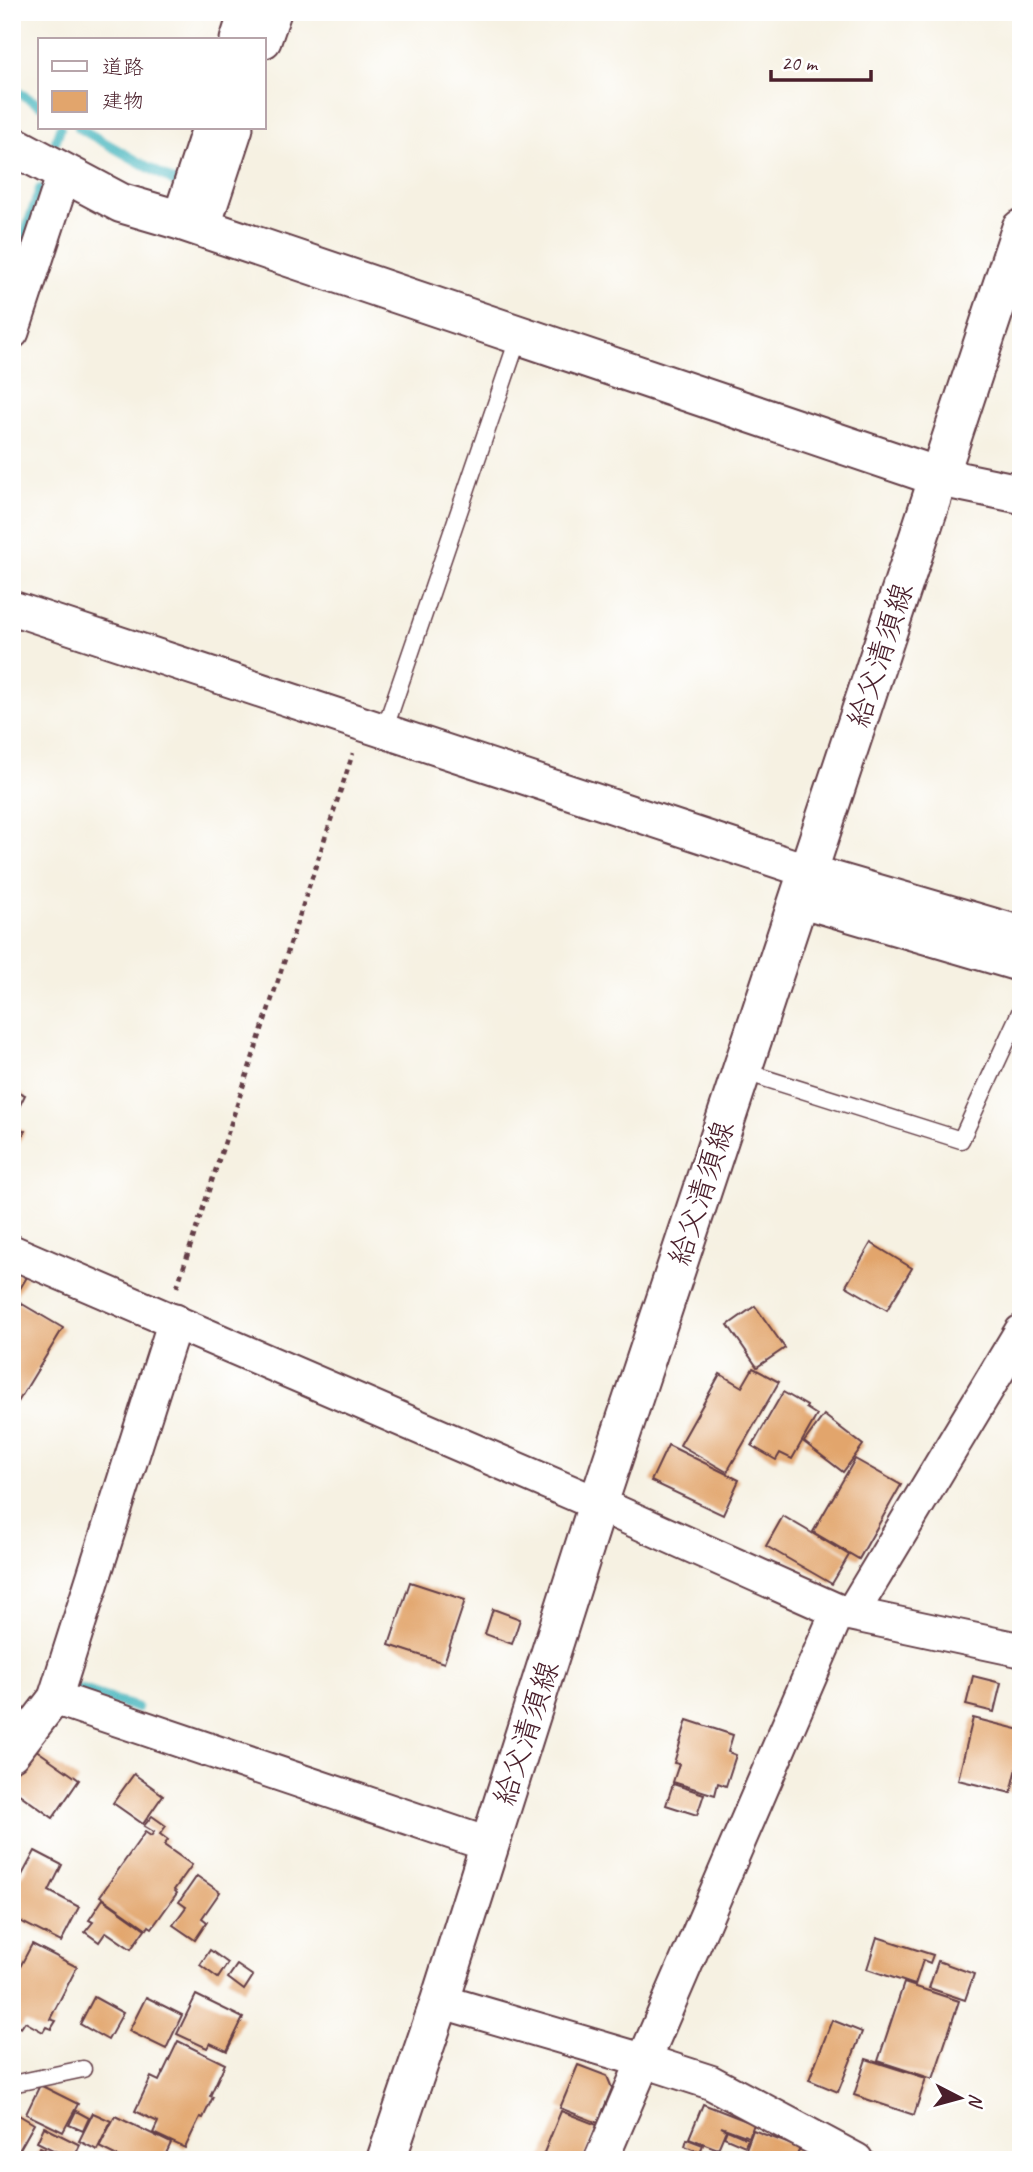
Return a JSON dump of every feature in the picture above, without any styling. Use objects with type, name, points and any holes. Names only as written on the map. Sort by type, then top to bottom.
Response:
[{"type":"main road","points":[[12,145],[121,202],[939,477],[1021,494]]},
{"type":"main road","name":"給父清須線","points":[[386,2160],[440,2001],[598,1504],[1021,229]]},
{"type":"street","points":[[238,38],[246,12]]},
{"type":"street","points":[[265,38],[274,12]]},
{"type":"street","points":[[191,224],[208,130]]},
{"type":"street","points":[[191,224],[235,130]]},
{"type":"street","points":[[12,332],[64,174]]},
{"type":"street","points":[[12,608],[384,731],[1021,964]]},
{"type":"street","points":[[803,885],[1021,933]]},
{"type":"street","points":[[12,1252],[845,1612],[1021,1650]]},
{"type":"street","points":[[12,1754],[55,1698],[171,1319]]},
{"type":"street","points":[[601,2160],[845,1612],[1021,1332]]},
{"type":"street","points":[[55,1698],[490,1845]]},
{"type":"street","points":[[440,2001],[710,2082],[856,2160]]},
{"type":"lane","points":[[384,731],[520,335]]},
{"type":"lane","points":[[742,1071],[961,1140],[1021,1010]]},
{"type":"lane","points":[[12,2084],[83,2069]]},
{"type":"path","points":[[171,1319],[354,749]]},
{"type":"building","points":[[12,1089],[25,1095],[12,1121]]},
{"type":"building","points":[[12,1125],[25,1131],[12,1157]]},
{"type":"building","points":[[871,1243],[912,1268],[887,1310],[846,1286]]},
{"type":"building","points":[[17,1272],[27,1277],[15,1297],[12,1295],[12,1280]]},
{"type":"building","points":[[12,1298],[63,1328],[18,1402],[12,1399]]},
{"type":"building","points":[[755,1306],[785,1348],[757,1367],[728,1325]]},
{"type":"building","points":[[753,1368],[779,1382],[727,1472],[680,1445],[720,1374],[742,1387]]},
{"type":"building","points":[[783,1392],[817,1415],[792,1459],[780,1453],[776,1460],[752,1446]]},
{"type":"building","points":[[824,1415],[863,1445],[843,1472],[804,1442]]},
{"type":"building","points":[[668,1445],[739,1480],[723,1515],[651,1481]]},
{"type":"building","points":[[855,1459],[901,1485],[859,1559],[813,1532]]},
{"type":"building","points":[[783,1516],[849,1555],[832,1584],[766,1546]]},
{"type":"building","points":[[410,1582],[465,1600],[444,1663],[389,1645]]},
{"type":"building","points":[[493,1609],[520,1619],[512,1644],[485,1634]]},
{"type":"building","points":[[973,1676],[1001,1683],[994,1712],[966,1705]]},
{"type":"building","points":[[973,1718],[1021,1730],[1021,1751],[1011,1793],[958,1780]]},
{"type":"building","points":[[687,1720],[733,1735],[728,1752],[736,1755],[726,1786],[718,1783],[715,1795],[673,1782],[679,1764],[674,1763]]},
{"type":"building","points":[[32,1747],[79,1780],[53,1818],[19,1794],[12,1804],[12,1775]]},
{"type":"building","points":[[134,1774],[163,1795],[143,1824],[113,1803]]},
{"type":"building","points":[[673,1784],[704,1794],[697,1815],[666,1805]]},
{"type":"building","points":[[152,1816],[166,1826],[160,1834],[168,1840],[164,1845],[192,1865],[174,1890],[177,1893],[152,1928],[149,1926],[147,1929],[100,1896],[145,1832],[151,1836],[154,1832],[144,1826]]},
{"type":"building","points":[[35,1851],[62,1865],[49,1891],[79,1907],[61,1942],[12,1917],[12,1872],[21,1877]]},
{"type":"building","points":[[197,1876],[220,1892],[202,1918],[207,1922],[195,1940],[173,1925],[186,1907],[179,1902]]},
{"type":"building","points":[[103,1899],[145,1929],[131,1949],[106,1932],[99,1942],[85,1932],[93,1922],[89,1920]]},
{"type":"building","points":[[877,1937],[933,1955],[930,1963],[923,1960],[915,1985],[867,1969]]},
{"type":"building","points":[[32,1944],[77,1967],[50,2019],[56,2021],[51,2029],[46,2027],[43,2032],[25,2022],[21,2028],[12,2024],[12,1982]]},
{"type":"building","points":[[210,1950],[228,1963],[218,1978],[200,1965]]},
{"type":"building","points":[[938,1961],[974,1974],[965,2000],[929,1988]]},
{"type":"building","points":[[237,1965],[253,1976],[244,1990],[228,1978]]},
{"type":"building","points":[[904,1983],[959,2001],[933,2079],[878,2061]]},
{"type":"building","points":[[196,1995],[243,2018],[227,2051],[210,2043],[207,2048],[177,2034]]},
{"type":"building","points":[[94,1997],[123,2013],[108,2040],[80,2024]]},
{"type":"building","points":[[146,1997],[182,2015],[166,2049],[129,2031]]},
{"type":"building","points":[[832,2020],[862,2032],[838,2092],[809,2080]]},
{"type":"building","points":[[178,2041],[225,2064],[203,2118],[200,2117],[185,2148],[153,2133],[158,2122],[135,2111],[151,2077],[159,2081]]},
{"type":"building","points":[[866,2059],[926,2078],[914,2115],[854,2095]]},
{"type":"building","points":[[578,2065],[607,2076],[612,2088],[598,2123],[560,2108]]},
{"type":"building","points":[[40,2085],[78,2104],[63,2132],[26,2114]]},
{"type":"building","points":[[703,2104],[754,2124],[749,2137],[721,2127],[726,2130],[718,2149],[689,2138]]},
{"type":"building","points":[[12,2111],[34,2124],[17,2154],[12,2151]]},
{"type":"building","points":[[76,2111],[89,2118],[83,2131],[69,2125]]},
{"type":"building","points":[[561,2111],[597,2125],[583,2160],[541,2160]]},
{"type":"building","points":[[93,2113],[111,2121],[97,2150],[79,2141]]},
{"type":"building","points":[[115,2116],[171,2143],[163,2160],[125,2160],[99,2147]]},
{"type":"building","points":[[44,2127],[80,2145],[73,2160],[37,2142]]},
{"type":"building","points":[[727,2130],[748,2139],[745,2146],[724,2137]]},
{"type":"building","points":[[753,2130],[800,2148],[795,2160],[742,2160]]},
{"type":"building","points":[[687,2139],[703,2145],[700,2152],[685,2146]]},
{"type":"building","points":[[40,2147],[66,2160],[33,2160]]},
{"type":"waterway","points":[[12,89],[38,104]]},
{"type":"waterway","points":[[56,140],[59,130]]},
{"type":"waterway","points":[[83,130],[176,183]]},
{"type":"waterway","points":[[12,273],[40,189]]},
{"type":"waterway","points":[[80,1689],[137,1708]]}]
